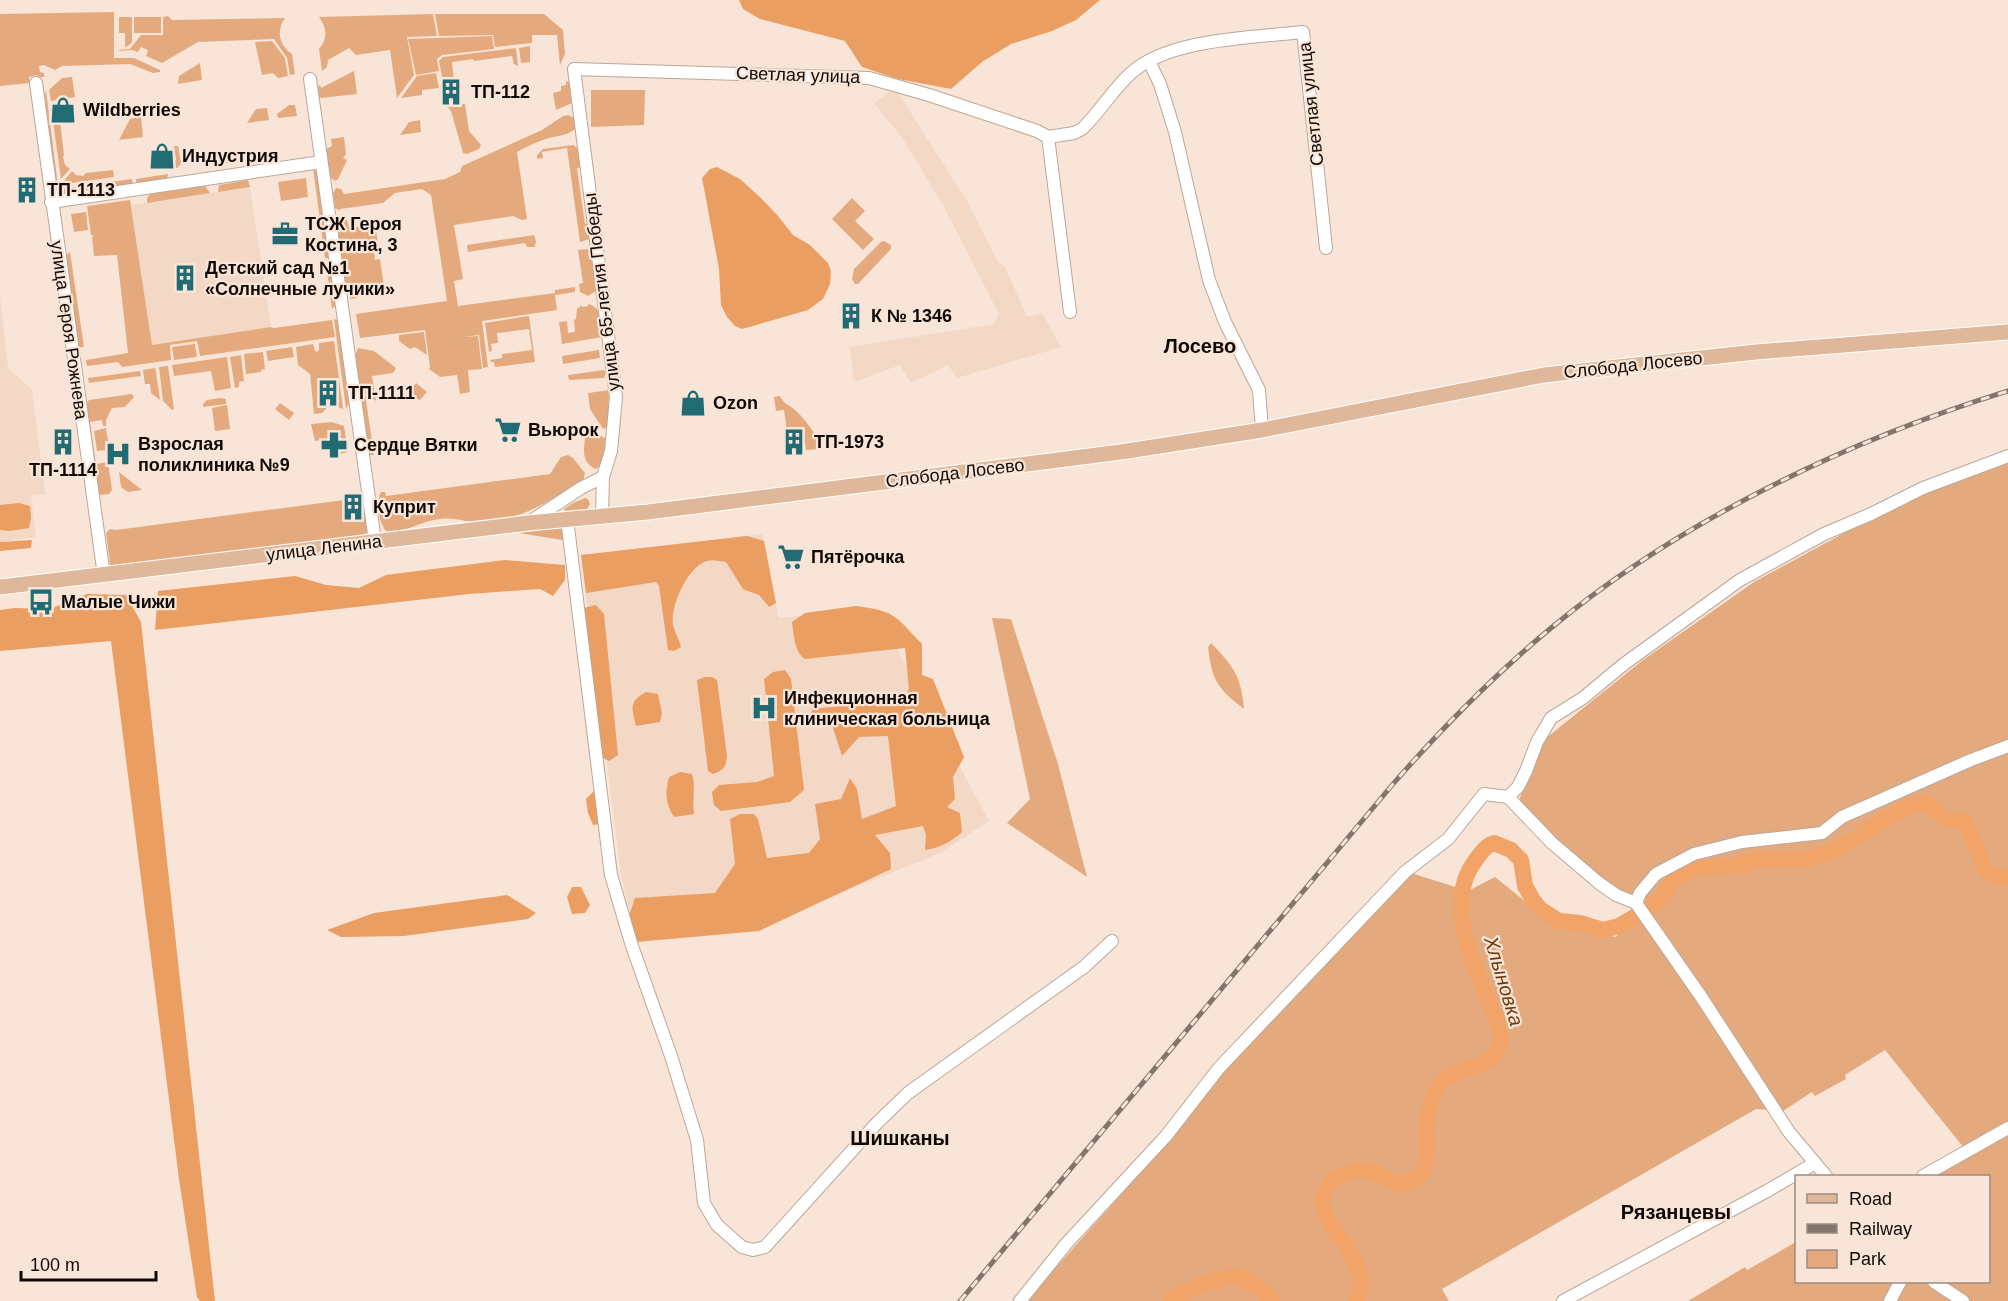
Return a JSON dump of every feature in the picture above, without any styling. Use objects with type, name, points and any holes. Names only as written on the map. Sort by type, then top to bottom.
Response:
[{"type":"main road","name":"Слобода Лосево","points":[[648,512],[1110,454],[1262,430],[1544,375],[1756,352],[2008,332]]},
{"type":"main road","name":"улица Ленина","points":[[0,587],[528,523],[648,512]]},
{"type":"street","name":"Светлая улица","points":[[574,69],[869,78],[929,95],[1037,131],[1048,137],[1062,136],[1082,129],[1129,74],[1162,54],[1216,41],[1303,32],[1326,248]]},
{"type":"street","points":[[1149,61],[1160,84],[1173,124],[1209,280],[1225,322],[1259,390],[1262,430]]},
{"type":"street","name":"улица 65-летия Победы","points":[[574,69],[616,397],[611,451],[603,477],[602,515]]},
{"type":"street","points":[[310,79],[375,542]]},
{"type":"street","name":"улица Героя Рожнева","points":[[36,83],[104,576]]},
{"type":"street","points":[[1048,137],[1070,312]]},
{"type":"street","points":[[51,202],[321,162]]},
{"type":"street","points":[[1508,797],[1518,787],[1537,742],[1551,718],[1583,698],[1624,664],[1740,580],[1824,534],[1923,488],[2008,456]]},
{"type":"street","points":[[528,523],[581,488],[603,477]]},
{"type":"street","points":[[567,519],[611,875],[632,946],[671,1056],[697,1140],[704,1203],[717,1226],[742,1247],[753,1250],[765,1247],[877,1123],[908,1093],[1084,967],[1112,941]]},
{"type":"street","points":[[1635,903],[1656,874],[1694,854],[1742,842],[1822,833],[1842,817],[1971,760],[2008,747]]},
{"type":"street","points":[[1020,1301],[1066,1244],[1166,1136],[1219,1068],[1405,872],[1448,839],[1484,794],[1508,797],[1552,843],[1599,883],[1616,895],[1635,903],[1789,1132],[1825,1175]]},
{"type":"street","points":[[1925,1175],[2008,1128]]},
{"type":"street","points":[[1563,1301],[1815,1163]]},
{"type":"street","points":[[1890,1301],[1899,1283]]},
{"type":"street","points":[[1937,1283],[1963,1301]]},
{"type":"shaded area","points":[[739,0],[1100,0],[1076,20],[1052,31],[1011,44],[982,62],[951,89],[898,79],[862,67],[845,41],[760,19],[743,9]]},
{"type":"shaded area","points":[[895,88],[967,201],[998,262],[1005,267],[1027,317],[1042,313],[1061,347],[957,378],[948,365],[911,383],[900,365],[854,382],[850,347],[994,324],[999,314],[945,209],[903,139],[874,103]]},
{"type":"shaded area","points":[[717,167],[740,179],[761,198],[793,235],[810,245],[828,263],[831,271],[830,284],[823,299],[808,310],[742,329],[735,326],[727,317],[721,305],[719,269],[702,178],[710,169]]},
{"type":"shaded area","points":[[250,187],[271,327],[152,345],[131,205]]},
{"type":"shaded area","points":[[0,297],[8,368],[32,390],[45,494],[31,496],[36,537],[0,542]]},
{"type":"shaded area","points":[[19,503],[30,506],[29,528],[0,530],[0,505]]},
{"type":"shaded area","name":"Инфекционная клиническая больница","points":[[762,534],[779,618],[875,608],[989,821],[940,853],[771,922],[635,934],[621,875],[581,555]]},
{"type":"shaded area","points":[[747,536],[764,541],[776,603],[769,607],[759,595],[743,589],[726,562],[714,560],[700,564],[687,578],[674,608],[673,625],[681,647],[674,651],[668,650],[659,586],[656,582],[586,593],[581,555]]},
{"type":"shaded area","points":[[32,540],[31,548],[0,551],[0,542]]},
{"type":"shaded area","points":[[505,560],[565,565],[565,580],[553,596],[540,589],[469,594],[155,630],[158,591],[295,576],[326,585],[359,588],[386,575]]},
{"type":"shaded area","points":[[87,594],[126,595],[141,622],[215,1301],[200,1301],[197,1297],[179,1179],[111,641],[0,651],[0,610],[50,609]]},
{"type":"shaded area","points":[[596,605],[604,614],[618,755],[609,761],[601,757],[583,608]]},
{"type":"shaded area","points":[[856,606],[879,610],[894,616],[922,644],[922,675],[933,679],[964,757],[953,777],[955,799],[947,807],[960,813],[962,832],[945,844],[925,850],[926,835],[923,826],[875,835],[890,853],[891,869],[759,931],[636,942],[628,919],[635,898],[715,893],[735,864],[730,819],[740,814],[754,814],[758,819],[767,858],[809,853],[820,839],[815,804],[841,799],[850,778],[857,789],[862,819],[896,806],[888,736],[859,737],[842,756],[832,725],[811,727],[812,709],[904,700],[909,689],[905,648],[805,659],[801,656],[795,642],[792,622],[805,613]]},
{"type":"shaded area","points":[[785,670],[791,679],[804,790],[790,802],[721,811],[714,805],[712,792],[719,785],[757,782],[774,776],[764,679],[773,672]]},
{"type":"shaded area","points":[[705,677],[717,680],[727,756],[724,768],[713,774],[708,771],[697,680]]},
{"type":"shaded area","points":[[646,692],[658,694],[662,713],[660,722],[636,726],[633,714],[634,702]]},
{"type":"shaded area","points":[[680,772],[692,774],[694,814],[674,817],[667,802],[667,788],[669,777]]},
{"type":"shaded area","points":[[594,791],[599,806],[600,824],[593,825],[586,799]]},
{"type":"shaded area","points":[[572,887],[581,887],[590,905],[585,913],[572,914],[567,897]]},
{"type":"shaded area","points":[[507,895],[536,913],[528,919],[404,936],[341,937],[327,930],[374,913]]},
{"type":"green space","points":[[114,12],[114,58],[134,58],[160,72],[153,73],[130,64],[62,66],[55,70],[44,65],[39,66],[44,77],[37,75],[29,77],[30,83],[0,86],[0,14]]},
{"type":"green space","points":[[433,14],[437,36],[407,37],[414,75],[397,98],[390,50],[356,55],[349,48],[328,60],[327,67],[322,71],[319,49],[324,41],[325,33],[324,25],[319,17]]},
{"type":"green space","points":[[435,14],[544,14],[563,30],[565,54],[560,65],[557,35],[532,35],[532,43],[495,47],[493,35],[439,36]]},
{"type":"green space","points":[[168,16],[172,20],[285,18],[280,28],[280,38],[292,54],[295,74],[290,75],[287,58],[274,39],[198,42],[162,63],[146,56],[148,50],[141,47],[138,52],[119,51],[130,49],[141,35],[163,35],[163,17]]},
{"type":"green space","points":[[119,17],[132,17],[132,42],[125,47],[125,33],[119,33]]},
{"type":"green space","points":[[134,17],[161,17],[161,33],[134,33]]},
{"type":"green space","points":[[492,36],[494,49],[442,55],[437,59],[439,71],[416,75],[408,39]]},
{"type":"green space","points":[[272,41],[285,58],[288,76],[278,78],[273,73],[262,75],[255,42]]},
{"type":"green space","points":[[530,46],[530,62],[521,63],[519,48]]},
{"type":"green space","points":[[516,48],[518,66],[514,64],[512,56],[452,62],[454,80],[443,82],[439,61],[443,57]]},
{"type":"green space","points":[[200,63],[202,80],[178,84],[179,76]]},
{"type":"green space","points":[[354,71],[357,94],[321,98],[317,96],[320,85],[321,88]]},
{"type":"green space","points":[[436,73],[439,88],[422,90],[422,95],[401,98],[417,76]]},
{"type":"green space","points":[[72,77],[75,97],[51,101],[49,90],[62,78]]},
{"type":"green space","points":[[566,81],[570,83],[572,103],[556,110],[553,93],[561,91],[561,86],[566,85]]},
{"type":"green space","points":[[46,90],[59,194],[56,190]]},
{"type":"green space","points":[[591,90],[645,90],[644,125],[591,127]]},
{"type":"green space","points":[[465,104],[469,131],[481,145],[479,149],[467,154],[463,153],[451,111],[447,106]]},
{"type":"green space","points":[[289,105],[295,105],[297,116],[278,118],[277,114]]},
{"type":"green space","points":[[267,108],[269,120],[247,123],[256,109]]},
{"type":"green space","points":[[568,115],[576,119],[577,127],[573,131],[540,141],[517,152],[527,219],[522,220],[513,216],[454,225],[463,279],[454,281],[458,306],[555,293],[555,290],[575,287],[575,292],[555,295],[557,310],[482,321],[488,367],[483,368],[479,335],[463,337],[478,336],[482,369],[468,370],[470,392],[460,394],[457,375],[440,377],[429,369],[425,330],[360,338],[356,314],[447,301],[431,195],[422,189],[395,193],[383,203],[340,209],[340,211],[335,208],[333,193],[336,188],[341,189],[344,194],[445,179],[460,172],[462,166],[542,130]]},
{"type":"green space","points":[[141,117],[143,137],[119,140],[130,119]]},
{"type":"green space","points":[[420,120],[421,132],[400,135],[409,122]]},
{"type":"green space","points":[[60,121],[63,157],[65,165],[70,169],[61,179],[53,122]]},
{"type":"green space","points":[[344,137],[346,154],[343,158],[347,160],[335,181],[330,177],[326,149],[332,146],[331,139]]},
{"type":"green space","points":[[574,145],[580,152],[583,167],[577,168],[585,224],[590,223],[590,239],[580,242],[567,148],[542,152],[543,158],[537,159],[537,155],[543,149]]},
{"type":"green space","points":[[174,146],[178,146],[181,164],[177,168],[166,170],[165,162],[176,160]]},
{"type":"green space","points":[[209,153],[214,157],[241,153],[242,161],[214,165],[205,158]]},
{"type":"green space","points":[[313,168],[318,173],[330,259],[325,258]]},
{"type":"green space","points":[[113,170],[114,177],[64,184],[63,182],[72,171],[76,175],[83,176],[86,173]]},
{"type":"green space","points":[[168,174],[167,180],[137,187],[136,179]]},
{"type":"green space","points":[[306,178],[308,197],[281,201],[278,182]]},
{"type":"green space","points":[[132,179],[133,187],[63,197],[62,189]]},
{"type":"green space","points":[[248,180],[250,187],[218,192],[219,185]]},
{"type":"green space","points":[[205,186],[210,193],[147,203],[150,194]]},
{"type":"green space","points":[[852,198],[865,211],[855,221],[874,239],[863,250],[832,219]]},
{"type":"green space","points":[[130,200],[152,345],[332,320],[335,337],[200,356],[197,341],[170,345],[171,360],[122,367],[118,362],[87,366],[86,360],[128,353],[117,255],[94,256],[92,237],[94,236],[91,235],[87,206]]},
{"type":"green space","points":[[86,212],[88,230],[74,232],[71,214]]},
{"type":"green space","points":[[343,219],[347,220],[349,228],[375,224],[379,250],[374,251],[375,260],[380,259],[384,287],[356,291],[357,298],[351,299],[347,294],[337,227]]},
{"type":"green space","points":[[534,235],[535,247],[527,247],[525,243],[468,252],[467,245]]},
{"type":"green space","points":[[884,241],[891,245],[891,249],[858,284],[855,284],[852,279],[854,269]]},
{"type":"green space","points":[[589,249],[593,254],[597,286],[596,291],[588,296],[580,292],[579,284],[583,283],[578,250]]},
{"type":"green space","points":[[70,252],[84,347],[78,347],[65,256]]},
{"type":"green space","points":[[330,262],[336,305],[332,309],[326,264]]},
{"type":"green space","points":[[588,304],[598,312],[602,337],[562,344],[559,322],[567,321],[568,333],[575,332],[574,320],[577,309],[582,305],[582,307],[588,306]]},
{"type":"green space","points":[[529,316],[535,362],[495,367],[494,362],[490,360],[502,358],[502,354],[532,350],[529,329],[497,333],[498,343],[491,344],[492,351],[489,352],[485,323]]},
{"type":"green space","points":[[334,319],[339,321],[349,403],[346,409]]},
{"type":"green space","points":[[424,332],[427,355],[415,347],[410,349],[399,341],[399,335]]},
{"type":"green space","points":[[334,341],[343,409],[335,406],[335,401],[337,401],[334,382],[320,384],[322,403],[325,403],[326,409],[322,413],[314,414],[310,374],[298,365],[296,347],[313,344],[317,352],[319,343]]},
{"type":"green space","points":[[195,344],[197,357],[174,360],[172,347]]},
{"type":"green space","points":[[292,347],[294,357],[268,361],[266,351]]},
{"type":"green space","points":[[358,348],[374,351],[396,368],[393,373],[372,376],[376,401],[365,393],[374,455],[370,455],[355,356]]},
{"type":"green space","points":[[599,350],[600,358],[563,364],[562,356]]},
{"type":"green space","points":[[263,352],[265,369],[261,372],[246,374],[244,354]]},
{"type":"green space","points":[[241,355],[244,381],[239,382],[239,387],[235,388],[230,357]]},
{"type":"green space","points":[[227,357],[231,388],[215,391],[211,371],[174,376],[172,365]]},
{"type":"green space","points":[[168,366],[174,409],[172,410],[163,401],[159,367]]},
{"type":"green space","points":[[155,368],[160,400],[151,393],[150,384],[145,384],[143,370]]},
{"type":"green space","points":[[604,370],[606,373],[604,378],[569,380],[568,375]]},
{"type":"green space","points":[[140,371],[141,376],[89,383],[88,378]]},
{"type":"green space","points":[[416,383],[427,392],[420,400],[410,395],[409,392]]},
{"type":"green space","points":[[609,390],[608,427],[603,429],[590,409],[588,393]]},
{"type":"green space","points":[[132,394],[134,397],[125,407],[112,408],[106,420],[106,426],[103,426],[102,420],[90,422],[96,464],[108,462],[112,490],[109,494],[101,495],[98,492],[86,404],[89,400]]},
{"type":"green space","points":[[780,396],[806,422],[817,438],[821,449],[806,450],[803,430],[787,431],[784,410],[776,411],[774,397]]},
{"type":"green space","points":[[226,399],[226,404],[203,407],[207,400]]},
{"type":"green space","points":[[280,403],[294,413],[289,420],[275,409]]},
{"type":"green space","points":[[227,405],[230,429],[215,431],[212,408]]},
{"type":"green space","points":[[332,422],[344,426],[348,452],[340,454],[338,438],[315,441],[311,424]]},
{"type":"green space","points":[[106,428],[109,446],[106,450],[97,451],[94,431]]},
{"type":"green space","points":[[600,435],[606,439],[605,460],[596,469],[586,459],[585,436]]},
{"type":"green space","points":[[568,455],[585,473],[583,481],[522,514],[496,521],[481,522],[440,519],[388,533],[380,520],[378,502],[381,492],[385,492],[386,496],[550,474],[561,457]]},
{"type":"green space","points":[[2008,458],[2008,1301],[1688,1301],[1745,1267],[1747,1270],[1795,1243],[1795,1283],[1990,1283],[1990,1175],[1917,1175],[1964,1148],[1885,1050],[1845,1075],[1846,1079],[1815,1096],[1812,1092],[1783,1111],[1756,1109],[1442,1289],[1449,1301],[1026,1301],[1134,1180],[1213,1081],[1411,873],[1468,891],[1495,877],[1536,910],[1576,929],[1616,937],[1635,903],[1612,891],[1516,809],[1540,743],[1643,660],[1754,582],[1912,496]]},
{"type":"green space","points":[[119,472],[142,490],[128,492],[121,487]]},
{"type":"green space","points":[[357,494],[363,497],[368,529],[364,537],[111,567],[106,533],[110,529],[352,499]]},
{"type":"green space","points":[[585,498],[590,504],[587,509],[565,511],[564,509],[573,503]]},
{"type":"green space","points":[[566,527],[568,541],[519,533]]},
{"type":"green space","points":[[992,618],[1011,619],[1058,764],[1087,877],[1007,823],[1030,799]]},
{"type":"green space","points":[[1211,643],[1235,673],[1241,688],[1244,709],[1217,683],[1208,647]]},
{"type":"waterway","name":"Хлыновка","points":[[1860,835],[1904,809],[1922,804],[1929,805],[1947,820],[1966,822],[1985,870],[1993,876],[2008,878]]},
{"type":"waterway","name":"Хлыновка","points":[[1646,909],[1662,899],[1672,882],[1683,873],[1696,868],[1736,866],[1762,859],[1808,859],[1831,852],[1851,841]]},
{"type":"waterway","name":"Хлыновка","points":[[1357,1301],[1361,1285],[1360,1275],[1351,1253],[1324,1213],[1323,1198],[1326,1190],[1335,1179],[1356,1171],[1370,1172],[1401,1184],[1417,1178],[1422,1173],[1426,1161],[1428,1117],[1436,1090],[1442,1081],[1451,1075],[1484,1062],[1493,1057],[1499,1049],[1500,1037],[1497,1020],[1473,962],[1463,927],[1462,893],[1466,876],[1475,861],[1486,848],[1494,843],[1511,850],[1521,860],[1525,886],[1533,900],[1540,909],[1559,921],[1580,923],[1603,930],[1619,926],[1638,915]]},
{"type":"waterway","name":"Хлыновка","points":[[1170,1301],[1189,1290],[1235,1277],[1251,1282],[1273,1301]]},
{"type":"railway","points":[[960,1301],[1393,784],[1469,703],[1530,646],[1601,589],[1655,552],[1768,488],[1827,459],[1887,434],[2008,391]]},
{"type":"place","name":"ТП-112","points":[[451,92]]},
{"type":"place","name":"Wildberries","points":[[63,110]]},
{"type":"place","name":"Индустрия","points":[[162,156]]},
{"type":"place","name":"ТП-1113","points":[[27,190]]},
{"type":"place","name":"ТСЖ Героя Костина, 3","points":[[285,234]]},
{"type":"place","name":"Детский сад №1 «Солнечные лучики»","points":[[185,278]]},
{"type":"place","name":"К № 1346","points":[[851,316]]},
{"type":"place","name":"ТП-1111","points":[[328,393]]},
{"type":"place","name":"Ozon","points":[[693,403]]},
{"type":"place","name":"Вьюрок","points":[[508,430]]},
{"type":"place","name":"ТП-1114","points":[[63,442]]},
{"type":"place","name":"ТП-1973","points":[[794,442]]},
{"type":"place","name":"Сердце Вятки","points":[[334,445]]},
{"type":"place","name":"Взрослая поликлиника №9","points":[[118,454]]},
{"type":"place","name":"Куприт","points":[[353,507]]},
{"type":"place","name":"Пятёрочка","points":[[791,557]]},
{"type":"place","name":"Малые Чижи","points":[[41,602]]},
{"type":"place","name":"Инфекционная клиническая больница","points":[[764,708]]},
{"type":"district","name":"Лосево","points":[[1200,346]]},
{"type":"district","name":"Шишканы","points":[[900,1138]]},
{"type":"district","name":"Рязанцевы","points":[[1676,1212]]}]
